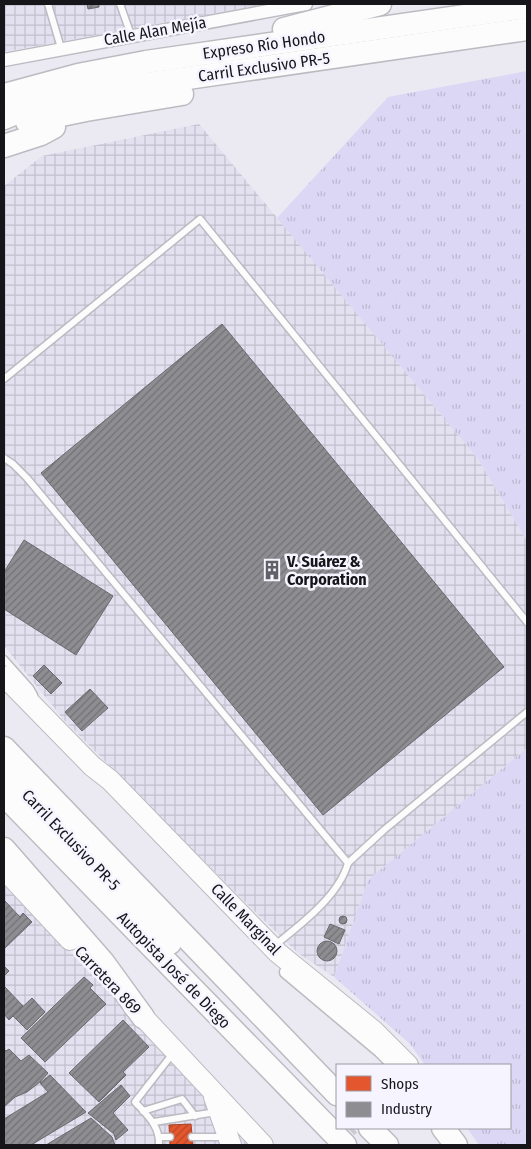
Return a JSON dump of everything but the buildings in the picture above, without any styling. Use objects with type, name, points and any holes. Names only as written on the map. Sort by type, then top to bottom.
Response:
[{"type":"highway","points":[[146,62],[302,25],[380,4]]},
{"type":"highway","name":"Expreso Río Hondo","points":[[4,95],[78,75],[146,62],[527,6]]},
{"type":"highway","name":"Carril Exclusivo PR-5","points":[[4,118],[28,108],[58,100],[133,86],[527,29]]},
{"type":"highway","points":[[4,127],[86,110],[185,94],[527,45]]},
{"type":"highway","points":[[4,146],[41,134],[86,110]]},
{"type":"highway","name":"Calle Marginal","points":[[4,676],[92,766],[110,780],[273,947],[317,986],[379,1036],[407,1064]]},
{"type":"highway","name":"Autopista José de Diego","points":[[4,748],[336,1094]]},
{"type":"highway","name":"Carril Exclusivo PR-5","points":[[4,771],[263,1038]]},
{"type":"highway","name":"Autopista José de Diego","points":[[4,795],[345,1145]]},
{"type":"highway","points":[[4,849],[104,962],[143,1016]]},
{"type":"highway","name":"Carretera 869","points":[[5,873],[143,1016],[263,1145]]},
{"type":"highway","points":[[263,1038],[336,1094]]},
{"type":"highway","points":[[263,1038],[329,1129]]},
{"type":"highway","points":[[212,1091],[229,1141]]},
{"type":"highway","points":[[371,1129],[387,1145]]},
{"type":"highway","points":[[445,1129],[456,1145]]},
{"type":"highway","points":[[457,1129],[468,1145]]},
{"type":"street","name":"Calle Alan Mejía","points":[[4,60],[306,4]]},
{"type":"street","name":"Calle Marginal","points":[[92,766],[105,784],[266,952],[393,1064]]},
{"type":"lane","points":[[48,4],[62,48]]},
{"type":"lane","points":[[120,4],[131,35]]},
{"type":"lane","points":[[4,379],[200,219],[527,622]]},
{"type":"lane","points":[[4,458],[13,464],[26,478],[348,863]]},
{"type":"lane","points":[[4,659],[30,688],[47,720]]},
{"type":"lane","points":[[273,947],[306,920],[329,896],[346,870],[348,863],[384,830],[527,712]]},
{"type":"lane","points":[[160,1145],[160,1137],[154,1122],[135,1102],[175,1051]]},
{"type":"lane","points":[[143,1111],[182,1099],[195,1116]]},
{"type":"lane","points":[[154,1122],[219,1112]]},
{"type":"lane","points":[[160,1137],[170,1137]]},
{"type":"lane","points":[[192,1138],[229,1141]]},
{"type":"shaded area","points":[[4,4],[265,4],[4,52]]},
{"type":"shaded area","points":[[199,124],[478,459],[527,541],[527,748],[368,880],[334,977],[298,953],[247,904],[64,720],[4,646],[4,186],[42,156]]},
{"type":"shaded area","points":[[4,884],[259,1145],[4,1145]]},
{"type":"green space","points":[[527,71],[527,541],[478,459],[277,218],[388,97]]},
{"type":"green space","points":[[527,748],[527,1145],[479,1145],[468,1129],[511,1129],[511,1064],[424,1064],[410,1044],[334,977],[368,880]]},
{"type":"tunnel","points":[[337,1143],[352,1129]]},
{"type":"place","name":"V. Suárez & Corporation","points":[[272,570]]}]
